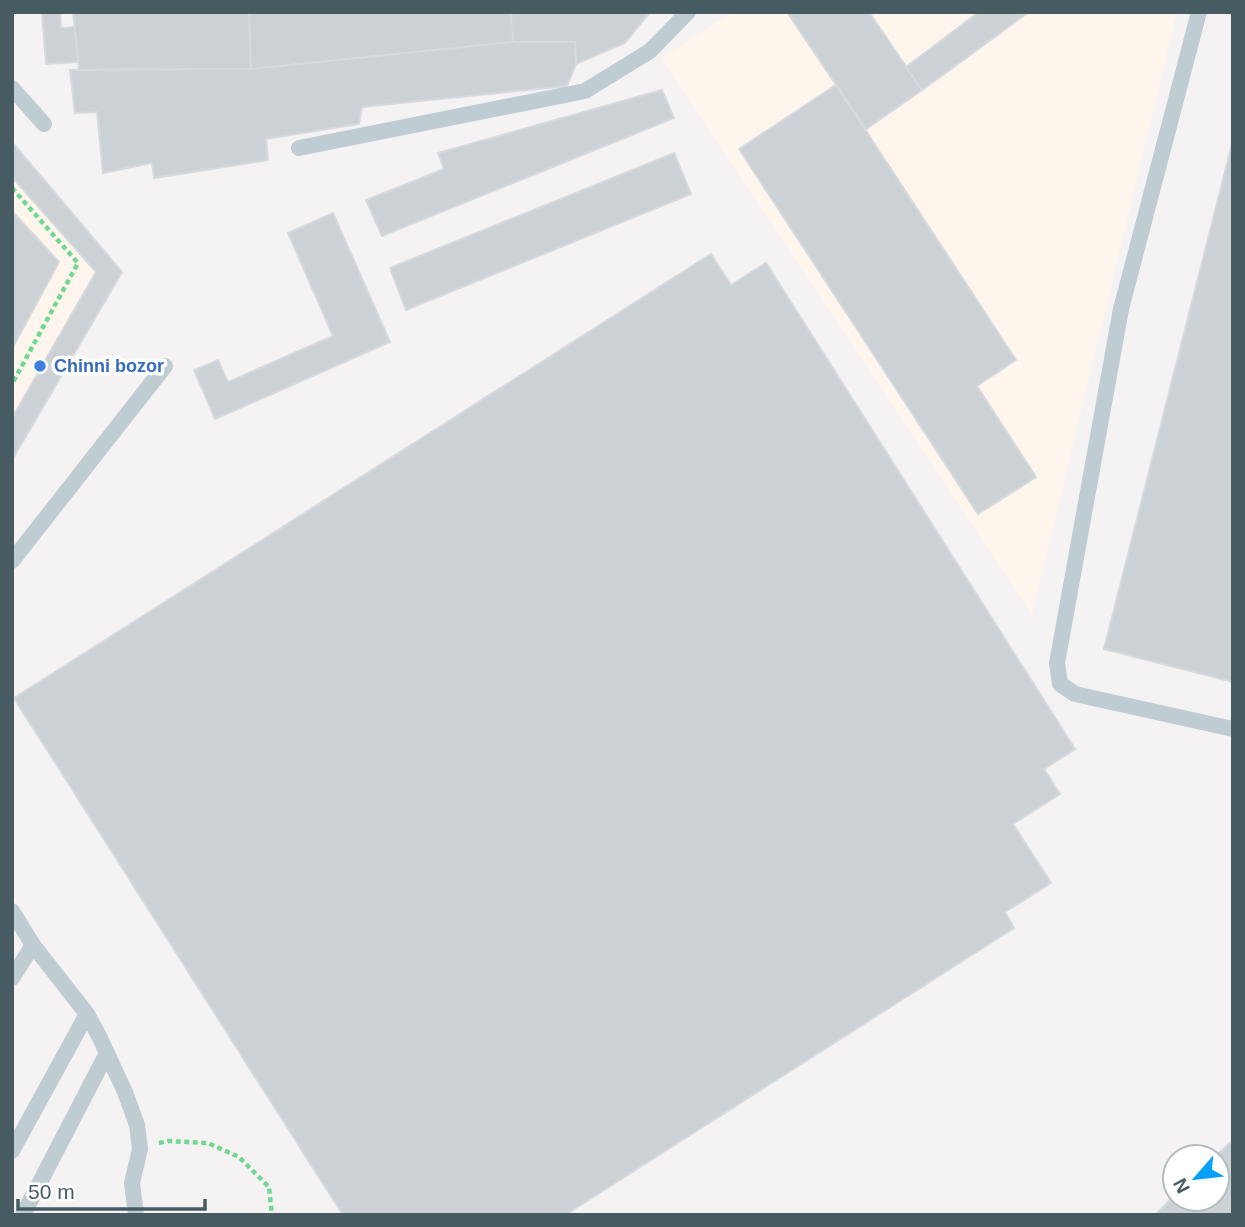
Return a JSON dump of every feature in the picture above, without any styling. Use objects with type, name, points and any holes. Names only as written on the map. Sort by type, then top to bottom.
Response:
[{"type":"lane","points":[[299,148],[585,92],[650,51],[688,12]]},
{"type":"lane","points":[[1199,12],[1121,309],[1056,663],[1060,684],[1075,694],[1233,729]]},
{"type":"lane","points":[[12,88],[44,124]]},
{"type":"lane","points":[[12,561],[165,366]]},
{"type":"lane","points":[[12,911],[33,946],[87,1014],[125,1093],[137,1125],[140,1149],[132,1182],[136,1215]]},
{"type":"lane","points":[[12,978],[33,946]]},
{"type":"lane","points":[[12,1151],[87,1014]]},
{"type":"lane","points":[[23,1215],[107,1053]]},
{"type":"path","points":[[12,188],[78,263],[12,384]]},
{"type":"path","points":[[140,1149],[168,1141],[208,1143],[239,1157],[269,1187],[272,1215]]},
{"type":"shaded area","points":[[732,12],[1177,12],[1032,615],[661,58]]},
{"type":"shaded area","name":"Chinni bozor","points":[[12,142],[122,272],[12,460]]},
{"type":"building","points":[[42,12],[60,12],[61,28],[75,27],[78,62],[46,64]]},
{"type":"building","points":[[73,12],[249,12],[251,69],[79,70]]},
{"type":"building","points":[[249,12],[511,12],[513,42],[251,69]]},
{"type":"building","points":[[511,12],[650,12],[625,43],[576,64],[575,42],[513,42]]},
{"type":"building","points":[[787,12],[869,12],[922,90],[866,129]]},
{"type":"building","points":[[979,12],[1029,12],[922,90],[906,67]]},
{"type":"building","points":[[513,42],[575,42],[576,64],[567,86],[362,107],[359,124],[266,139],[268,160],[154,178],[152,163],[103,173],[97,112],[75,113],[70,70],[251,69]]},
{"type":"building","points":[[836,85],[1016,360],[977,386],[1036,477],[978,514],[739,149]]},
{"type":"building","points":[[662,90],[674,118],[382,236],[366,200],[444,169],[438,153]]},
{"type":"building","points":[[1233,140],[1233,682],[1104,649]]},
{"type":"building","points":[[12,142],[122,272],[12,460],[12,418],[96,272],[12,177]]},
{"type":"building","points":[[674,153],[691,194],[406,310],[390,268]]},
{"type":"building","points":[[12,211],[59,262],[12,349]]},
{"type":"building","points":[[333,213],[390,342],[215,419],[194,370],[218,360],[228,382],[333,336],[288,233]]},
{"type":"building","points":[[711,254],[731,285],[766,263],[1075,749],[1044,769],[1060,794],[1013,824],[1051,883],[1005,912],[1014,928],[565,1215],[343,1215],[14,698]]},
{"type":"building","points":[[1233,1140],[1233,1215],[1155,1215],[1161,1209],[1161,1213],[1231,1213],[1230,1143]]},
{"type":"place","name":"Chinni bozor","points":[[40,366]]}]
